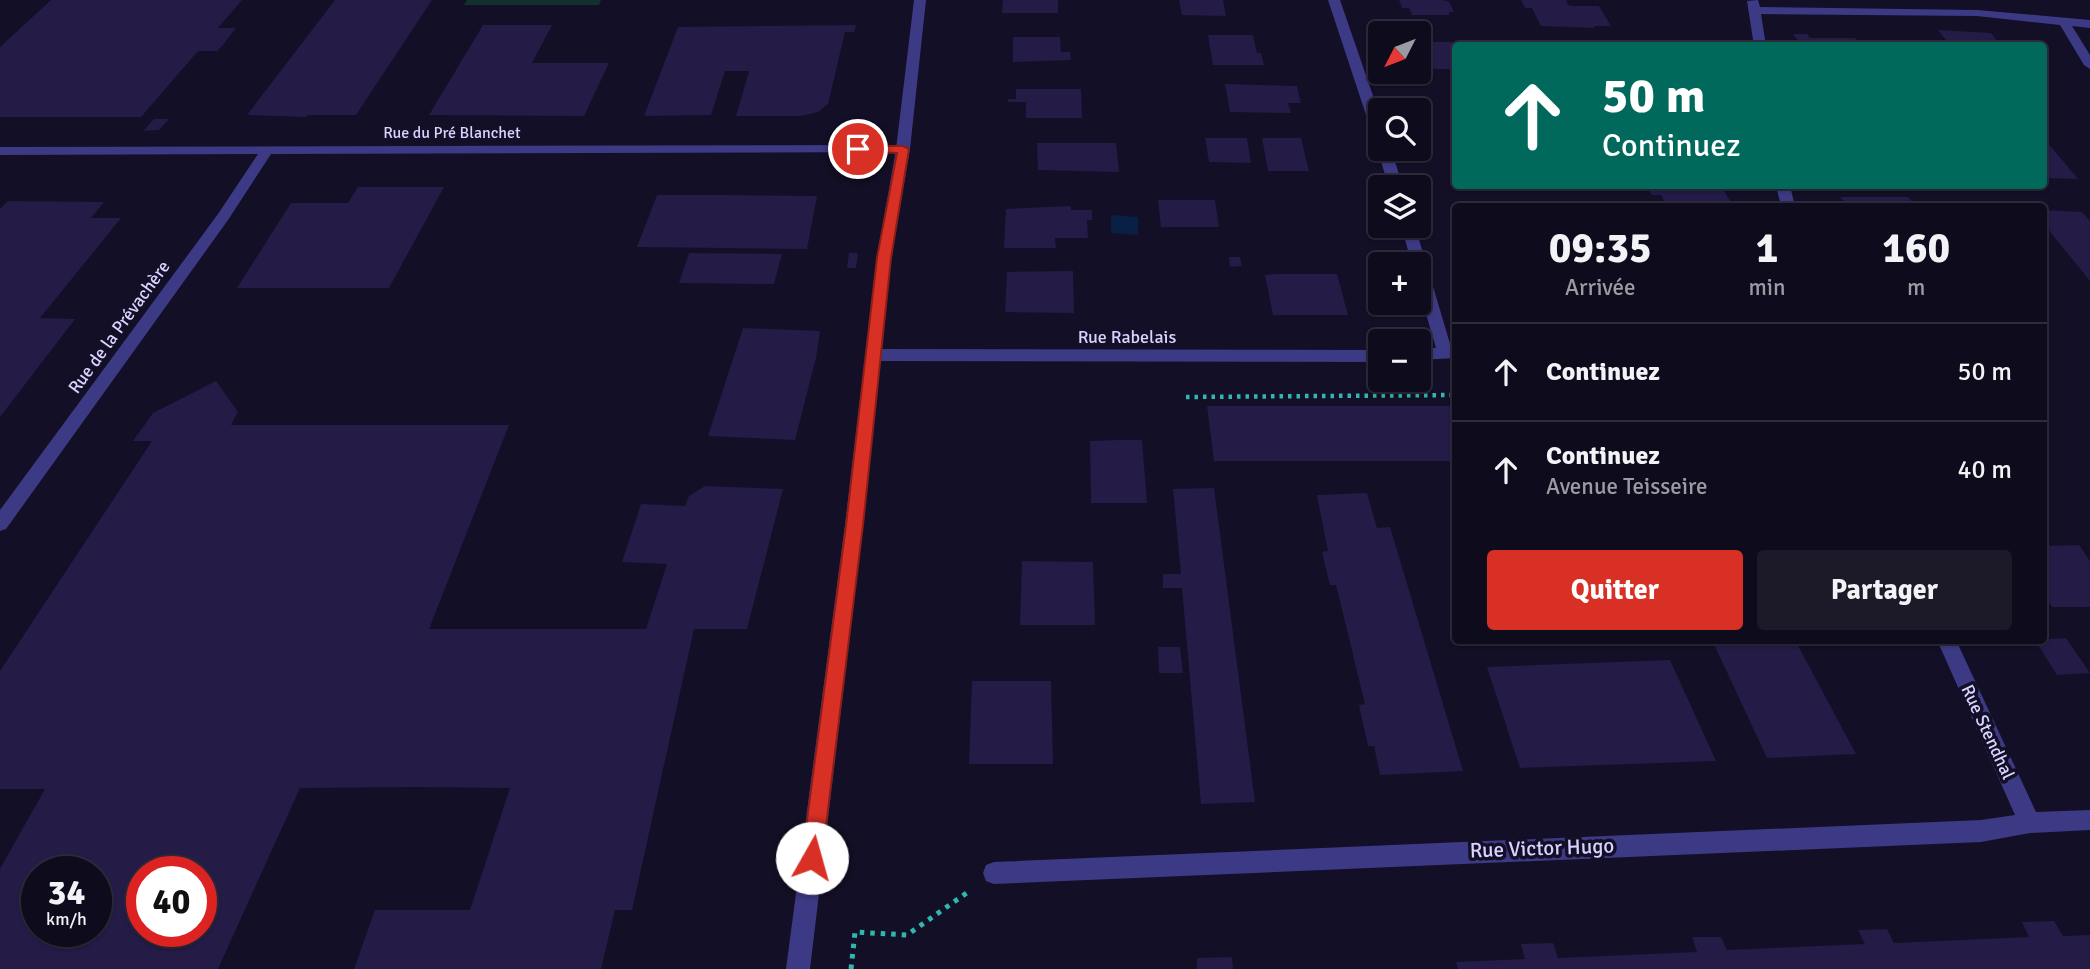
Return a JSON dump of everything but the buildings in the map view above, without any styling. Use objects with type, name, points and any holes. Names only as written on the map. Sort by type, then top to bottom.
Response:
[{"type":"street","points":[[798,969],[888,232],[903,149],[920,0]]},
{"type":"street","points":[[1334,0],[1368,101]]},
{"type":"street","points":[[1759,42],[1754,5],[1977,13],[2090,23]]},
{"type":"street","points":[[2064,22],[2090,65]]},
{"type":"street","name":"Rue du Pré Blanchet","points":[[0,151],[903,149]]},
{"type":"street","name":"Rue de la Prévachère","points":[[0,524],[215,228],[267,151]]},
{"type":"street","points":[[1412,238],[1450,353],[1431,354]]},
{"type":"street","name":"Rue Rabelais","points":[[874,355],[1368,356]]},
{"type":"street","name":"Rue Stendhal","points":[[1948,644],[2030,823]]},
{"type":"street","name":"Rue Victor Hugo","points":[[994,873],[1981,831],[2030,823],[2090,820]]},
{"type":"path","points":[[1186,397],[1452,395]]},
{"type":"path","points":[[851,969],[855,932],[907,935],[994,873]]},
{"type":"green space","points":[[467,0],[601,0],[599,5],[464,5]]},
{"type":"water","points":[[1111,215],[1138,217],[1138,235],[1111,233]]},
{"type":"route","points":[[812,858],[884,258],[903,149],[858,149]]}]
